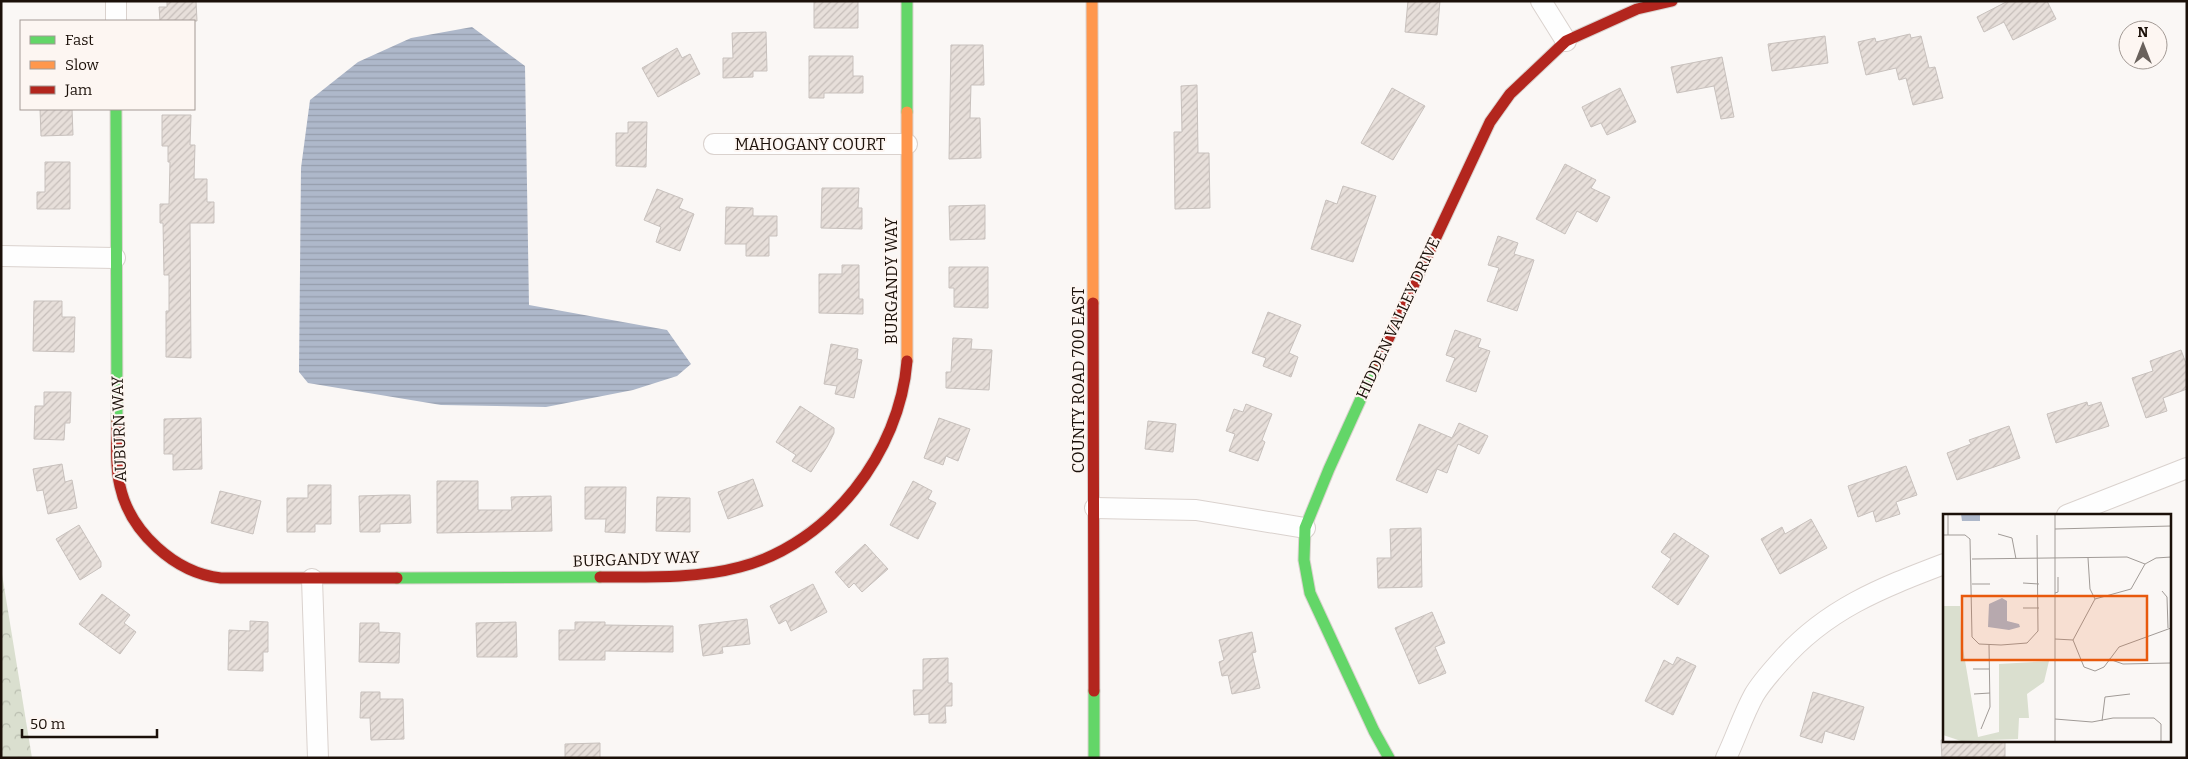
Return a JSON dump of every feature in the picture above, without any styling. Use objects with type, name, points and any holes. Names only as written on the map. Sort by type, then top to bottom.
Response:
[{"type":"street","points":[[116,1],[116,20]]},
{"type":"street","name":"BURGANDY WAY","points":[[312,579],[686,576],[751,564],[768,558],[804,537],[838,508],[865,477],[876,458],[893,421],[905,379],[908,335],[907,1]]},
{"type":"street","name":"COUNTY ROAD 700 EAST","points":[[1092,1],[1095,508],[1094,758]]},
{"type":"street","points":[[1541,1],[1566,41]]},
{"type":"street","name":"HIDDEN VALLEY DRIVE","points":[[1305,528],[1329,469],[1419,271],[1490,122],[1510,94],[1566,41],[1637,9],[1672,1]]},
{"type":"street","name":"AUBURN WAY","points":[[116,110],[117,462],[120,487],[138,525],[170,556],[188,569],[201,574],[225,578],[312,579]]},
{"type":"street","name":"MAHOGANY COURT","points":[[714,144],[906,144]]},
{"type":"street","points":[[1,256],[115,258]]},
{"type":"street","points":[[2070,514],[2187,468]]},
{"type":"street","points":[[1095,508],[1196,510],[1305,528],[1304,560],[1310,593],[1370,722],[1389,758]]},
{"type":"street","points":[[1731,756],[1755,694],[1777,665],[1809,633],[1853,602],[1943,564]]},
{"type":"street","points":[[312,579],[318,758]]},
{"type":"green space","points":[[1,568],[32,758],[1,758]]},
{"type":"water","points":[[472,27],[525,66],[529,305],[667,330],[691,364],[677,376],[633,390],[546,407],[441,405],[308,383],[299,372],[301,168],[310,100],[358,62],[411,38]]},
{"type":"building","points":[[167,1],[196,1],[197,21],[160,20],[159,7],[167,7]]},
{"type":"building","points":[[814,1],[858,1],[858,28],[814,28]]},
{"type":"building","points":[[1408,1],[1440,1],[1437,35],[1405,32]]},
{"type":"building","points":[[2008,1],[2047,1],[2056,19],[2013,40],[2004,22],[1984,32],[1977,17]]},
{"type":"building","points":[[766,32],[767,71],[753,71],[753,77],[723,78],[723,58],[733,58],[732,33]]},
{"type":"building","points":[[1910,34],[1911,38],[1921,36],[1929,68],[1935,67],[1943,98],[1913,105],[1906,78],[1899,80],[1896,68],[1866,75],[1858,42],[1875,38],[1876,42]]},
{"type":"building","points":[[1825,36],[1828,63],[1772,71],[1768,44]]},
{"type":"building","points":[[951,45],[983,45],[984,85],[971,85],[970,118],[980,118],[981,158],[949,159]]},
{"type":"building","points":[[677,48],[682,58],[690,54],[700,74],[658,97],[642,68]]},
{"type":"building","points":[[809,56],[853,56],[853,76],[863,76],[863,93],[824,93],[824,98],[809,98]]},
{"type":"building","points":[[1722,57],[1734,117],[1721,119],[1714,86],[1677,93],[1671,67]]},
{"type":"building","points":[[1197,85],[1198,153],[1209,153],[1210,208],[1175,209],[1174,132],[1182,132],[1181,86]]},
{"type":"building","points":[[1392,88],[1425,106],[1393,160],[1361,143]]},
{"type":"building","points":[[1620,88],[1636,122],[1607,135],[1601,123],[1591,127],[1582,107]]},
{"type":"building","points":[[40,110],[72,110],[73,135],[41,136]]},
{"type":"building","points":[[162,115],[191,115],[190,145],[195,145],[194,179],[207,179],[207,202],[214,202],[214,223],[190,223],[191,358],[166,357],[166,311],[169,311],[169,275],[164,275],[163,223],[160,223],[160,204],[169,204],[170,162],[168,162],[168,146],[162,146]]},
{"type":"building","points":[[628,122],[647,122],[646,167],[616,166],[616,133],[628,133]]},
{"type":"building","points":[[45,162],[70,162],[70,209],[37,209],[37,192],[45,192]]},
{"type":"building","points":[[1565,164],[1596,180],[1591,188],[1610,197],[1597,222],[1577,211],[1565,234],[1536,219]]},
{"type":"building","points":[[1343,186],[1376,196],[1353,262],[1311,249],[1326,200],[1337,204]]},
{"type":"building","points":[[822,188],[859,188],[858,208],[862,208],[862,229],[821,228]]},
{"type":"building","points":[[657,189],[683,199],[679,208],[694,214],[680,251],[656,242],[661,227],[644,220]]},
{"type":"building","points":[[985,205],[985,239],[950,240],[949,206]]},
{"type":"building","points":[[726,207],[753,208],[753,216],[777,216],[777,236],[769,236],[769,256],[746,256],[746,244],[725,244]]},
{"type":"building","points":[[1498,236],[1518,243],[1514,254],[1534,260],[1517,311],[1487,301],[1499,268],[1488,265]]},
{"type":"building","points":[[842,265],[859,265],[859,299],[863,299],[863,314],[819,313],[819,274],[842,274]]},
{"type":"building","points":[[949,267],[988,267],[988,308],[954,307],[954,288],[949,288]]},
{"type":"building","points":[[34,301],[62,301],[62,317],[75,317],[74,352],[33,351]]},
{"type":"building","points":[[1268,312],[1301,325],[1289,353],[1298,357],[1291,377],[1263,366],[1266,358],[1252,353]]},
{"type":"building","points":[[1455,330],[1481,339],[1478,347],[1490,351],[1476,392],[1446,381],[1455,358],[1446,355]]},
{"type":"building","points":[[953,338],[972,339],[971,349],[992,350],[989,390],[946,388],[946,372],[951,372]]},
{"type":"building","points":[[831,344],[858,349],[857,359],[862,360],[854,398],[835,394],[837,386],[824,384]]},
{"type":"building","points":[[2181,350],[2187,366],[2187,389],[2163,398],[2167,411],[2146,418],[2132,378],[2153,371],[2150,361]]},
{"type":"building","points":[[44,392],[71,392],[70,423],[65,423],[64,440],[34,439],[35,406],[44,406]]},
{"type":"building","points":[[2087,402],[2088,406],[2101,402],[2109,426],[2056,443],[2047,414]]},
{"type":"building","points":[[1246,404],[1272,414],[1262,440],[1265,442],[1258,461],[1229,451],[1235,434],[1226,431],[1234,409],[1243,412]]},
{"type":"building","points":[[800,406],[834,428],[834,433],[827,447],[811,472],[792,461],[796,455],[776,442]]},
{"type":"building","points":[[201,418],[202,469],[173,470],[173,454],[164,454],[164,419]]},
{"type":"building","points":[[939,418],[970,429],[958,461],[946,456],[943,465],[924,458]]},
{"type":"building","points":[[1148,421],[1176,424],[1173,452],[1145,449]]},
{"type":"building","points":[[1459,423],[1488,436],[1479,454],[1458,444],[1447,473],[1437,469],[1427,493],[1396,480],[1419,424],[1452,438]]},
{"type":"building","points":[[2009,426],[2020,458],[1957,480],[1947,453],[1971,444],[1969,440]]},
{"type":"building","points":[[62,464],[65,482],[72,480],[77,508],[48,514],[43,490],[37,491],[33,469]]},
{"type":"building","points":[[1906,466],[1917,495],[1896,502],[1900,514],[1876,522],[1873,511],[1858,517],[1848,486]]},
{"type":"building","points":[[753,479],[763,506],[728,519],[718,492]]},
{"type":"building","points":[[437,481],[478,481],[478,510],[512,510],[511,497],[551,496],[552,531],[437,533]]},
{"type":"building","points":[[913,481],[932,491],[928,499],[936,503],[918,539],[890,525]]},
{"type":"building","points":[[308,485],[331,485],[331,524],[315,524],[315,532],[287,532],[287,498],[308,498]]},
{"type":"building","points":[[585,487],[626,487],[625,533],[605,532],[606,519],[585,519]]},
{"type":"building","points":[[220,491],[261,501],[253,534],[211,523]]},
{"type":"building","points":[[410,495],[411,523],[380,524],[380,532],[360,532],[359,496]]},
{"type":"building","points":[[657,497],[690,498],[690,532],[656,531]]},
{"type":"building","points":[[1811,519],[1827,548],[1780,574],[1761,539],[1782,527],[1785,534]]},
{"type":"building","points":[[79,525],[101,562],[101,567],[80,580],[56,539]]},
{"type":"building","points":[[1421,528],[1422,587],[1378,588],[1377,558],[1391,558],[1390,529]]},
{"type":"building","points":[[1674,533],[1709,556],[1678,605],[1652,587],[1671,559],[1661,552]]},
{"type":"building","points":[[865,544],[888,569],[862,592],[854,583],[849,588],[835,572]]},
{"type":"building","points":[[813,584],[827,612],[791,631],[786,620],[779,624],[770,606]]},
{"type":"building","points":[[102,594],[130,615],[124,623],[136,632],[120,654],[79,624]]},
{"type":"building","points":[[1432,612],[1445,643],[1435,647],[1446,673],[1419,684],[1395,628]]},
{"type":"building","points":[[747,619],[750,644],[722,647],[723,653],[703,656],[699,625]]},
{"type":"building","points":[[250,621],[268,622],[268,652],[263,652],[263,671],[228,670],[229,630],[250,631]]},
{"type":"building","points":[[516,622],[517,657],[477,657],[476,623]]},
{"type":"building","points":[[575,622],[605,622],[605,625],[673,626],[673,652],[605,651],[605,660],[559,660],[559,630],[575,630]]},
{"type":"building","points":[[360,623],[379,623],[379,632],[400,633],[399,663],[359,662]]},
{"type":"building","points":[[1252,632],[1256,652],[1252,653],[1260,688],[1232,694],[1228,675],[1222,676],[1219,662],[1224,660],[1219,640]]},
{"type":"building","points":[[1677,657],[1696,666],[1673,715],[1645,701],[1664,660],[1673,665]]},
{"type":"building","points":[[948,658],[948,683],[952,683],[952,706],[945,706],[946,723],[929,723],[929,714],[914,715],[913,690],[923,690],[923,659]]},
{"type":"building","points":[[361,692],[380,692],[380,699],[403,699],[404,739],[371,740],[370,718],[360,718]]},
{"type":"building","points":[[1813,692],[1864,707],[1854,740],[1825,731],[1822,743],[1800,736]]},
{"type":"building","points":[[1941,740],[1943,742],[2005,742],[2005,758],[1942,758]]},
{"type":"building","points":[[600,743],[600,758],[565,758],[565,744]]},
{"type":"traffic: fast","points":[[907,1],[907,112]]},
{"type":"traffic: fast","points":[[116,110],[117,421]]},
{"type":"traffic: fast","points":[[1378,361],[1329,469],[1305,528],[1304,560],[1310,593],[1374,731],[1389,758]]},
{"type":"traffic: fast","points":[[397,578],[600,577]]},
{"type":"traffic: fast","points":[[1094,691],[1094,758]]},
{"type":"traffic: slow","points":[[1092,1],[1093,303]]},
{"type":"traffic: slow","points":[[907,112],[907,361]]},
{"type":"traffic: jam","points":[[1378,361],[1490,122],[1510,94],[1566,41],[1637,9],[1672,1]]},
{"type":"traffic: jam","points":[[1093,303],[1094,691]]},
{"type":"traffic: jam","points":[[600,577],[653,577],[706,574],[723,571],[773,555],[803,538],[831,516],[855,490],[875,460],[891,428],[902,395],[907,361]]},
{"type":"traffic: jam","points":[[117,421],[117,470],[125,503],[144,534],[171,559],[187,568],[221,578],[397,578]]}]
